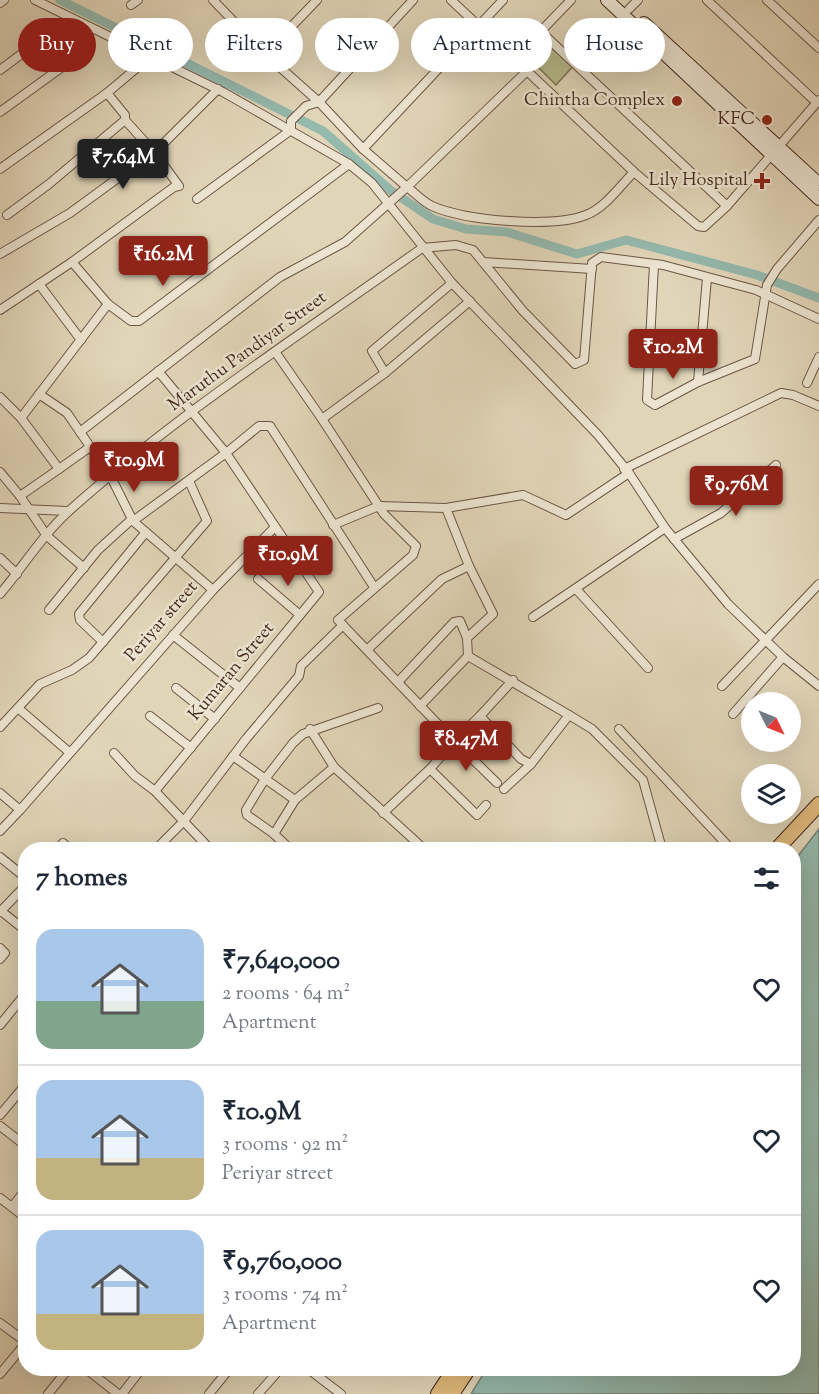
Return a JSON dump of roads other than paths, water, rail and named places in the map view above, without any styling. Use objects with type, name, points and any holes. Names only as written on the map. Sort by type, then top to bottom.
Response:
[{"type":"main road","points":[[607,0],[775,150],[819,184]]},
{"type":"main road","points":[[619,0],[633,5],[775,150],[819,199]]},
{"type":"main road","points":[[788,842],[819,809]]},
{"type":"main road","points":[[438,1394],[450,1376]]},
{"type":"main road","points":[[452,1394],[464,1376]]},
{"type":"street","points":[[0,3],[4,0]]},
{"type":"street","points":[[35,0],[70,18]]},
{"type":"street","points":[[213,0],[230,18]]},
{"type":"street","points":[[300,18],[317,0]]},
{"type":"street","points":[[197,199],[291,126],[306,106],[319,102],[413,0]]},
{"type":"street","points":[[452,0],[471,18]]},
{"type":"street","points":[[486,18],[503,0]]},
{"type":"street","points":[[552,20],[571,0]]},
{"type":"street","points":[[528,72],[634,172],[698,226],[708,225],[818,101],[707,0]]},
{"type":"street","points":[[767,0],[819,48]]},
{"type":"street","points":[[552,42],[727,206]]},
{"type":"street","points":[[0,70],[18,57]]},
{"type":"street","points":[[0,112],[55,72]]},
{"type":"street","points":[[0,169],[107,93],[132,72]]},
{"type":"street","points":[[183,72],[291,126],[349,164],[391,201],[422,248],[452,283],[598,435],[627,471],[665,528],[728,604],[783,657],[819,686]]},
{"type":"street","points":[[285,72],[319,102],[363,149],[405,188],[431,206],[457,214],[539,223],[587,215],[603,204],[634,172]]},
{"type":"street","points":[[363,149],[435,72]]},
{"type":"street","points":[[80,432],[280,277],[345,242],[526,72]]},
{"type":"street","points":[[0,254],[70,213],[154,152],[218,89]]},
{"type":"street","points":[[0,310],[72,262],[174,187],[179,186],[154,152],[125,120],[125,115],[107,93]]},
{"type":"street","points":[[7,215],[49,184],[125,120]]},
{"type":"street","points":[[72,262],[108,304],[130,321],[139,321],[349,164]]},
{"type":"street","points":[[654,264],[647,400],[655,405],[698,382],[755,359],[766,289],[777,269],[819,220]]},
{"type":"street","points":[[422,248],[463,245],[473,250],[523,311],[575,364],[584,360],[591,269],[592,263],[601,257],[654,264],[707,278],[766,289],[819,319]]},
{"type":"street","name":"Maruthu Pandiyar Street","points":[[0,594],[68,511],[246,371],[276,353],[422,248]]},
{"type":"street","points":[[483,262],[591,269]]},
{"type":"street","points":[[698,382],[707,278]]},
{"type":"street","points":[[385,373],[372,351],[452,283]]},
{"type":"street","points":[[39,284],[81,340]]},
{"type":"street","points":[[322,419],[385,373],[470,301]]},
{"type":"street","points":[[21,418],[108,304]]},
{"type":"street","points":[[276,353],[379,506],[416,546],[413,555],[374,586],[338,620],[500,786],[531,764],[568,715]]},
{"type":"street","points":[[807,383],[819,357]]},
{"type":"street","points":[[158,371],[190,413],[226,453]]},
{"type":"street","points":[[333,525],[379,506],[446,508],[524,495],[567,515],[627,471],[781,393],[793,394],[819,406]]},
{"type":"street","points":[[39,394],[67,413],[111,477],[133,520]]},
{"type":"street","points":[[0,397],[21,418],[58,469]]},
{"type":"street","points":[[49,610],[98,549],[259,426],[270,426],[374,586]]},
{"type":"street","points":[[20,496],[90,447]]},
{"type":"street","name":"Kumaran Street","points":[[155,791],[319,592],[226,453]]},
{"type":"street","points":[[674,539],[721,513],[776,465]]},
{"type":"street","points":[[0,472],[20,496],[47,536],[84,568]]},
{"type":"street","points":[[0,728],[40,684],[72,670],[89,658],[177,559],[207,521],[189,481]]},
{"type":"street","points":[[0,508],[68,511]]},
{"type":"street","points":[[446,508],[469,566],[493,614],[466,638]]},
{"type":"street","name":"Periyar street","points":[[133,520],[213,590]]},
{"type":"street","name":"Periyar street","points":[[0,831],[213,590],[275,527]]},
{"type":"street","points":[[533,617],[665,528]]},
{"type":"street","points":[[103,642],[80,620],[79,614],[147,532]]},
{"type":"street","points":[[0,558],[17,574]]},
{"type":"street","points":[[368,649],[442,579],[469,566]]},
{"type":"street","points":[[258,579],[300,615]]},
{"type":"street","points":[[722,686],[819,584]]},
{"type":"street","points":[[576,589],[648,668]]},
{"type":"street","points":[[398,682],[457,620],[462,623],[468,656]]},
{"type":"street","points":[[163,842],[184,821],[233,756],[299,676],[301,666],[343,625]]},
{"type":"street","points":[[173,635],[240,688]]},
{"type":"street","points":[[468,656],[513,680],[592,729],[643,780],[660,842]]},
{"type":"street","points":[[420,706],[468,656]]},
{"type":"street","points":[[733,714],[783,657]]},
{"type":"street","points":[[383,813],[430,769],[513,680]]},
{"type":"street","points":[[176,688],[215,718]]},
{"type":"street","points":[[18,708],[69,752]]},
{"type":"street","points":[[283,842],[246,813],[265,779],[293,742],[310,729],[378,708]]},
{"type":"street","points":[[150,716],[191,748]]},
{"type":"street","points":[[480,716],[521,759],[531,764]]},
{"type":"street","points":[[310,729],[334,767],[416,842]]},
{"type":"street","points":[[619,729],[724,842]]},
{"type":"street","points":[[114,753],[135,776],[155,791],[204,842]]},
{"type":"street","points":[[233,756],[296,801]]},
{"type":"street","points":[[274,834],[296,801],[334,767]]},
{"type":"street","points":[[430,769],[477,815],[486,805]]},
{"type":"street","points":[[0,793],[20,810]]},
{"type":"street","points":[[0,857],[18,872]]},
{"type":"street","points":[[18,894],[1,912],[18,925]]},
{"type":"street","points":[[0,948],[5,953],[0,959]]},
{"type":"street","points":[[0,1025],[18,1003]]},
{"type":"street","points":[[0,1115],[18,1094]]},
{"type":"street","points":[[0,1126],[18,1140]]},
{"type":"street","points":[[0,1198],[18,1212]]},
{"type":"street","points":[[12,1207],[18,1199]]},
{"type":"street","points":[[0,1323],[18,1337]]},
{"type":"street","points":[[0,1374],[18,1352]]},
{"type":"street","points":[[48,1394],[63,1376]]},
{"type":"street","points":[[96,1376],[120,1394],[135,1376]]},
{"type":"street","points":[[209,1394],[224,1376]]},
{"type":"street","points":[[258,1394],[274,1376]]},
{"type":"street","points":[[317,1376],[340,1394]]},
{"type":"water","points":[[819,829],[819,1394],[471,1394],[482,1376],[801,1376],[801,852]]},
{"type":"waterway","points":[[60,0],[323,131],[390,190],[433,219],[466,229],[507,232],[577,254],[626,240],[757,275],[819,298]]},
{"type":"place","name":"Chintha Complex","points":[[677,101]]},
{"type":"place","name":"KFC","points":[[767,120]]},
{"type":"place","name":"Lily Hospital","points":[[762,181]]}]
